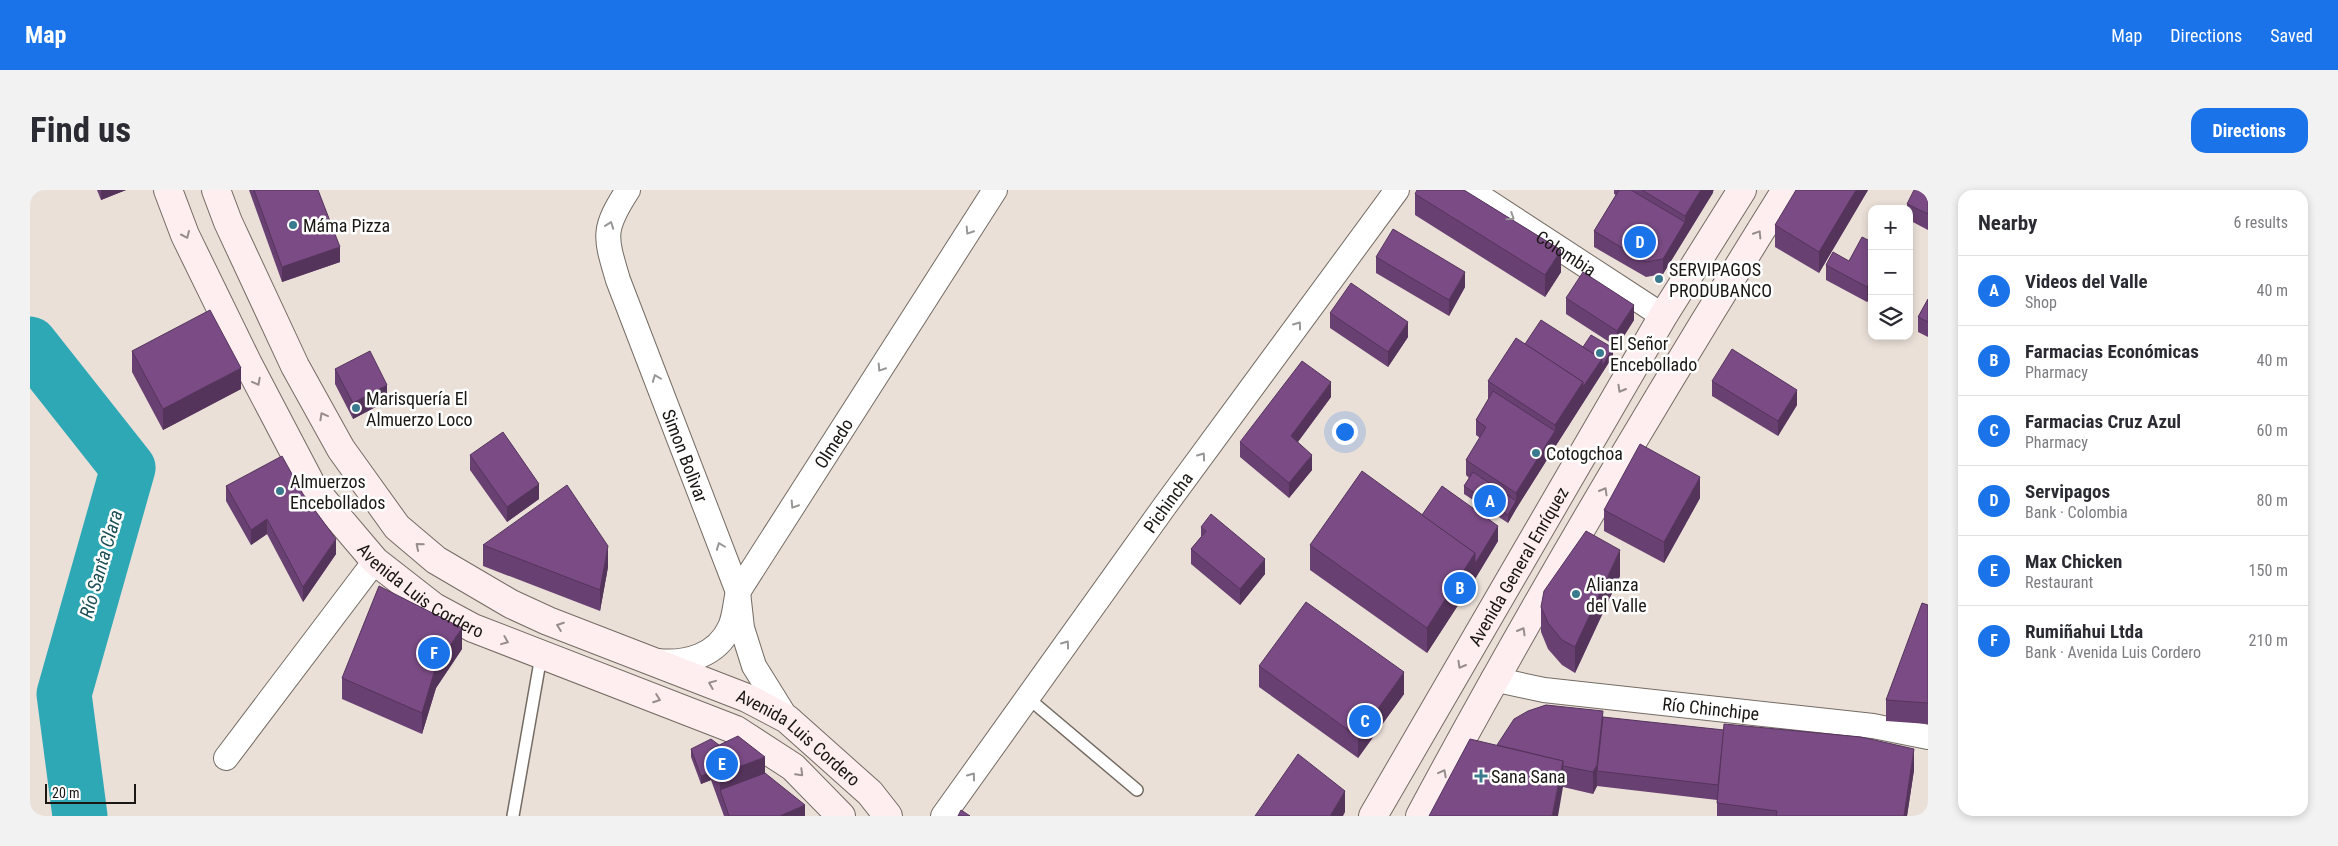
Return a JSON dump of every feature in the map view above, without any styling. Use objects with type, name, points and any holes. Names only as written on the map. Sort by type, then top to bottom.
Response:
[{"type":"main road","name":"Avenida Luis Cordero","points":[[168,190],[185,234],[248,364],[313,488],[375,561],[434,607],[473,628],[541,656],[688,710],[736,730],[793,766],[841,816]]},
{"type":"main road","name":"Avenida Luis Cordero","points":[[216,190],[228,222],[295,366],[341,449],[397,527],[436,560],[478,587],[511,604],[548,622],[655,661],[747,698],[787,720],[870,793],[888,816]]},
{"type":"main road","name":"Avenida General Enríquez","points":[[1374,816],[1663,316],[1742,190]]},
{"type":"main road","name":"Avenida General Enríquez","points":[[1420,816],[1493,679],[1696,335],[1786,190]]},
{"type":"street","name":"Simon Bolìvar","points":[[628,190],[612,218],[607,233],[610,253],[618,280],[738,592],[742,628],[754,666],[787,720]]},
{"type":"street","name":"Olmedo","points":[[655,661],[673,663],[692,660],[708,652],[723,640],[731,625],[738,592],[996,190]]},
{"type":"street","name":"Pichincha","points":[[943,816],[1397,190]]},
{"type":"street","name":"Colombia","points":[[1470,190],[1663,316]]},
{"type":"street","points":[[226,758],[375,561]]},
{"type":"street","name":"Río Chinchipe","points":[[1493,679],[1544,690],[1873,726],[1928,738]]},
{"type":"lane","points":[[513,816],[541,656]]},
{"type":"lane","points":[[1028,698],[1137,790]]},
{"type":"building","points":[[254,190],[318,190],[340,247],[282,267]]},
{"type":"building","points":[[1417,190],[1464,190],[1561,250],[1545,275],[1415,194]]},
{"type":"building","points":[[1619,190],[1631,190],[1685,222],[1663,259],[1646,262],[1594,231]]},
{"type":"building","points":[[1642,190],[1701,190],[1685,216]]},
{"type":"building","points":[[1796,190],[1856,190],[1819,252],[1775,225]]},
{"type":"building","points":[[1914,190],[1928,190],[1928,214],[1913,207],[1913,205],[1907,204]]},
{"type":"building","points":[[1393,229],[1465,272],[1449,300],[1376,257]]},
{"type":"building","points":[[1862,237],[1868,240],[1867,287],[1826,265],[1833,252],[1849,261]]},
{"type":"building","points":[[1583,272],[1634,305],[1617,331],[1566,298]]},
{"type":"building","points":[[1351,283],[1408,322],[1388,352],[1330,313]]},
{"type":"building","points":[[1928,299],[1928,322],[1918,317]]},
{"type":"building","points":[[210,310],[241,368],[163,409],[132,351]]},
{"type":"building","points":[[1541,320],[1602,359],[1583,387],[1583,382],[1525,344]]},
{"type":"building","points":[[1591,335],[1613,348],[1602,366],[1602,359],[1583,347]]},
{"type":"building","points":[[1516,338],[1583,382],[1555,425],[1488,381]]},
{"type":"building","points":[[1732,349],[1797,390],[1778,421],[1712,381]]},
{"type":"building","points":[[370,351],[387,385],[353,403],[335,369]]},
{"type":"building","points":[[1302,361],[1331,382],[1291,436],[1312,455],[1289,483],[1240,442]]},
{"type":"building","points":[[1493,391],[1555,431],[1516,493],[1466,460],[1486,427],[1476,420]]},
{"type":"building","points":[[503,432],[539,484],[507,507],[470,455]]},
{"type":"building","points":[[1640,444],[1700,477],[1664,542],[1604,510]]},
{"type":"building","points":[[282,456],[303,494],[336,539],[303,587],[267,519],[251,530],[226,486]]},
{"type":"building","points":[[1362,471],[1475,553],[1427,628],[1310,545]]},
{"type":"building","points":[[1473,472],[1516,501],[1508,515],[1464,486]]},
{"type":"building","points":[[567,485],[608,546],[600,590],[483,545]]},
{"type":"building","points":[[1442,486],[1498,526],[1475,564],[1475,553],[1422,515]]},
{"type":"building","points":[[1211,514],[1265,559],[1240,589],[1191,549],[1206,531],[1201,527]]},
{"type":"building","points":[[1586,531],[1620,550],[1575,647],[1562,640],[1548,623],[1541,607],[1544,591]]},
{"type":"building","points":[[379,586],[462,628],[436,666],[422,713],[342,678]]},
{"type":"building","points":[[1306,602],[1404,672],[1358,737],[1259,666]]},
{"type":"building","points":[[1922,603],[1928,605],[1928,703],[1886,700]]},
{"type":"building","points":[[1546,705],[1603,711],[1597,765],[1593,772],[1563,766],[1563,761],[1497,745],[1514,719],[1528,711]]},
{"type":"building","points":[[1603,717],[1724,730],[1718,785],[1597,771]]},
{"type":"building","points":[[1724,724],[1861,737],[1914,749],[1904,816],[1776,816],[1777,811],[1717,803]]},
{"type":"building","points":[[738,736],[765,757],[720,774],[711,749]]},
{"type":"building","points":[[711,739],[719,745],[711,749],[711,772],[701,776],[691,749]]},
{"type":"building","points":[[1470,739],[1563,761],[1552,816],[1429,816]]},
{"type":"building","points":[[1298,754],[1345,791],[1330,816],[1255,816]]},
{"type":"building","points":[[765,773],[805,805],[780,816],[729,816],[720,790]]},
{"type":"building","points":[[961,810],[970,816],[958,816]]},
{"type":"waterway","name":"Río Santa Clara","points":[[30,344],[128,468],[64,694],[80,816]]},
{"type":"place","name":"Máma Pizza","points":[[293,225]]},
{"type":"place","name":"Servipagos","points":[[1640,242]]},
{"type":"place","name":"SERVIPAGOS PRODUBANCO","points":[[1659,279]]},
{"type":"place","name":"El Señor Encebollado","points":[[1600,353]]},
{"type":"place","name":"Marisquería El Almuerzo Loco","points":[[356,408]]},
{"type":"place","name":"Cotogchoa","points":[[1536,453]]},
{"type":"place","name":"Almuerzos Encebollados","points":[[280,491]]},
{"type":"place","name":"Videos del Valle","points":[[1490,501]]},
{"type":"place","name":"Farmacias Económicas","points":[[1460,588]]},
{"type":"place","name":"Alianza del Valle","points":[[1576,594]]},
{"type":"place","name":"Rumiñahui Ltda","points":[[434,653]]},
{"type":"place","name":"Farmacias Cruz Azul","points":[[1365,721]]},
{"type":"place","name":"Max Chicken","points":[[722,764]]},
{"type":"place","name":"Sana Sana","points":[[1481,776]]}]
